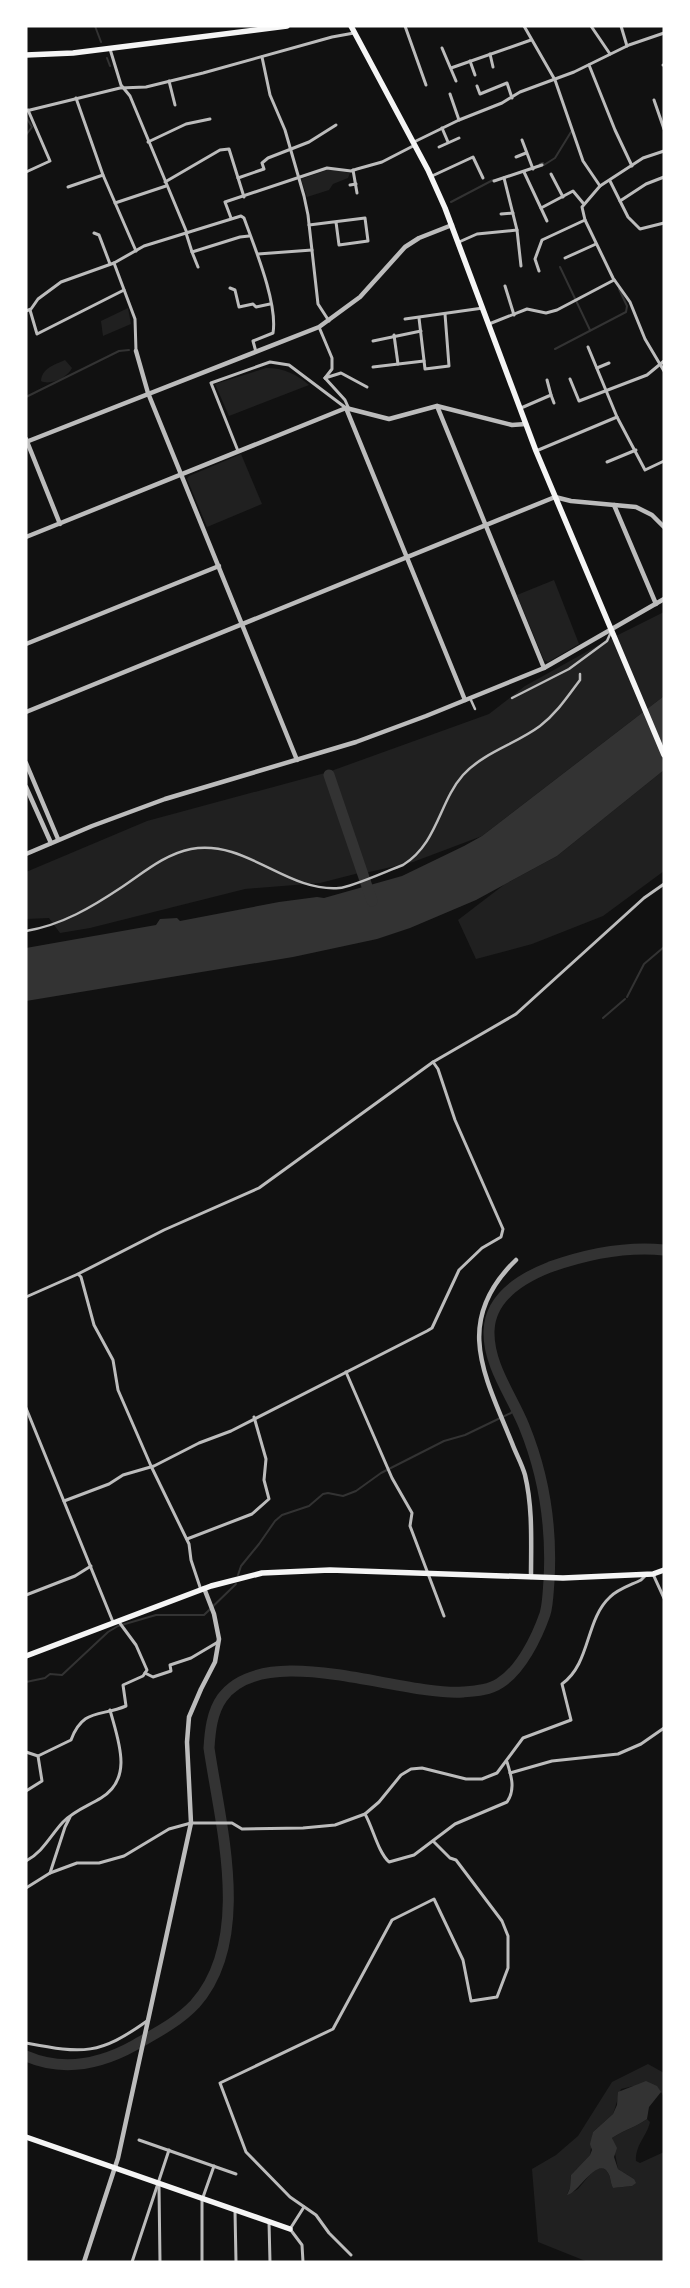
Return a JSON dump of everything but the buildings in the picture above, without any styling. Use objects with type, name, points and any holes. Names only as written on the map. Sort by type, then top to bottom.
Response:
[{"type":"main road","points":[[26,55],[110,49],[287,26]]},
{"type":"main road","points":[[351,26],[431,177],[452,225],[536,451],[664,755]]},
{"type":"main road","points":[[26,1656],[203,1589],[249,1576],[293,1570],[562,1578],[650,1573],[664,1570]]},
{"type":"main road","points":[[26,2137],[202,2200],[290,2229]]},
{"type":"street","points":[[405,26],[426,85]]},
{"type":"street","points":[[524,26],[554,78],[567,109],[583,161],[600,186]]},
{"type":"street","points":[[591,26],[610,54]]},
{"type":"street","points":[[621,26],[627,46]]},
{"type":"street","points":[[26,172],[50,162],[27,110],[123,88],[146,86],[168,81],[332,37],[354,33]]},
{"type":"street","points":[[231,218],[225,202],[298,176],[332,167],[353,170],[382,162],[459,120],[554,78],[574,72],[627,46],[664,33]]},
{"type":"street","points":[[450,68],[531,40]]},
{"type":"street","points":[[442,48],[456,81]]},
{"type":"street","points":[[110,49],[123,88],[130,96],[187,233],[198,267]]},
{"type":"street","points":[[490,54],[494,67]]},
{"type":"street","points":[[262,57],[270,95],[290,149],[310,226],[318,304],[329,321]]},
{"type":"street","points":[[470,61],[475,75]]},
{"type":"street","points":[[589,65],[615,130],[632,166]]},
{"type":"street","points":[[168,81],[175,105]]},
{"type":"street","points":[[477,86],[480,94],[507,83],[512,98]]},
{"type":"street","points":[[450,94],[459,120]]},
{"type":"street","points":[[76,98],[103,175],[136,251]]},
{"type":"street","points":[[654,100],[664,129]]},
{"type":"street","points":[[148,142],[186,124],[210,119]]},
{"type":"street","points":[[238,178],[264,169],[262,163],[268,158],[309,142],[336,125]]},
{"type":"street","points":[[442,128],[448,142]]},
{"type":"street","points":[[439,147],[459,138]]},
{"type":"street","points":[[522,140],[533,169]]},
{"type":"street","points":[[115,203],[166,184],[220,150],[229,149],[244,196]]},
{"type":"street","points":[[664,151],[643,158],[600,186],[583,203],[582,207],[585,220],[596,244],[614,280],[630,302],[645,339],[664,371]]},
{"type":"street","points":[[516,157],[526,153]]},
{"type":"street","points":[[431,177],[473,157],[483,178]]},
{"type":"street","points":[[494,181],[542,165]]},
{"type":"street","points":[[353,170],[357,193]]},
{"type":"street","points":[[524,172],[547,221]]},
{"type":"street","points":[[551,174],[563,197]]},
{"type":"street","points":[[68,188],[103,175]]},
{"type":"street","points":[[620,201],[664,177]]},
{"type":"street","points":[[504,178],[517,230],[521,266]]},
{"type":"street","points":[[610,181],[628,217],[640,229],[664,223]]},
{"type":"street","points":[[350,185],[356,184]]},
{"type":"street","points":[[541,208],[573,191],[583,203]]},
{"type":"street","points":[[501,214],[513,213]]},
{"type":"street","points":[[124,290],[37,334],[28,310],[38,299],[61,282],[112,264],[144,246],[241,216],[244,218],[258,254],[270,304],[273,333],[253,341],[256,352]]},
{"type":"street","points":[[310,226],[336,222],[365,218],[368,241],[339,245],[336,222]]},
{"type":"street","points":[[539,272],[535,259],[542,240],[585,220]]},
{"type":"street","points":[[60,524],[27,441],[256,352],[329,321],[372,286],[405,247],[419,238],[452,225]]},
{"type":"street","points":[[459,242],[477,234],[517,230]]},
{"type":"street","points":[[94,233],[99,235],[135,318],[136,351],[148,393],[297,760]]},
{"type":"street","points":[[192,252],[240,237],[250,236]]},
{"type":"street","points":[[565,258],[596,244]]},
{"type":"street","points":[[258,254],[312,250]]},
{"type":"street","points":[[489,324],[527,309],[546,313],[557,310],[614,280]]},
{"type":"street","points":[[505,286],[514,315]]},
{"type":"street","points":[[230,288],[235,290],[239,307],[253,304],[256,307],[270,304]]},
{"type":"street","points":[[406,320],[483,308]]},
{"type":"street","points":[[420,318],[425,369],[450,366],[445,314]]},
{"type":"street","points":[[319,326],[332,358],[332,368],[325,378]]},
{"type":"street","points":[[373,341],[394,335],[421,331]]},
{"type":"street","points":[[394,335],[398,364]]},
{"type":"street","points":[[588,347],[617,417],[645,470],[664,461]]},
{"type":"street","points":[[373,367],[424,361]]},
{"type":"street","points":[[570,379],[579,402],[647,374],[660,366],[664,361]]},
{"type":"street","points":[[238,452],[211,383],[270,362],[288,365],[347,408],[389,419],[437,406],[512,424],[526,424]]},
{"type":"street","points":[[596,368],[608,363]]},
{"type":"street","points":[[325,378],[341,374],[367,387]]},
{"type":"street","points":[[325,378],[345,400],[465,700]]},
{"type":"street","points":[[547,380],[554,402]]},
{"type":"street","points":[[520,408],[552,395]]},
{"type":"street","points":[[437,406],[544,668]]},
{"type":"street","points":[[26,537],[347,408]]},
{"type":"street","points":[[536,451],[617,417]]},
{"type":"street","points":[[607,462],[636,450]]},
{"type":"street","points":[[26,712],[555,497],[571,501],[636,507],[652,515],[664,527]]},
{"type":"street","points":[[614,505],[656,604]]},
{"type":"street","points":[[26,644],[218,566]]},
{"type":"street","points":[[26,854],[58,839],[165,799],[379,734],[465,700],[544,668],[664,599]]},
{"type":"street","points":[[512,698],[569,669],[607,641],[612,630]]},
{"type":"street","points":[[26,932],[68,919],[153,866],[176,854],[192,849],[225,850],[246,856],[304,884],[340,888],[403,865],[411,860],[427,842],[447,804],[451,789],[464,773],[478,762],[540,726],[558,711],[580,680],[580,674]]},
{"type":"street","points":[[470,698],[475,709]]},
{"type":"street","points":[[26,763],[58,839]]},
{"type":"street","points":[[26,787],[50,843]]},
{"type":"street","points":[[26,1297],[78,1274],[164,1230],[259,1188],[433,1062],[516,1014],[644,898],[664,884]]},
{"type":"street","points":[[64,1501],[109,1484],[122,1475],[151,1466],[198,1443],[242,1426],[254,1417],[432,1328],[459,1270],[482,1248],[501,1237],[503,1229],[474,1165],[438,1070],[433,1062]]},
{"type":"street","points":[[516,1260],[499,1277],[483,1306],[478,1339],[484,1374],[525,1474],[530,1506],[533,1577]]},
{"type":"street","points":[[78,1274],[81,1277],[94,1325],[113,1360],[118,1390],[151,1466],[187,1539],[217,1626],[219,1642],[215,1662],[189,1716],[187,1742],[191,1824],[143,2051],[115,2168],[84,2262]]},
{"type":"street","points":[[346,1372],[392,1478],[412,1513],[410,1526],[444,1616]]},
{"type":"street","points":[[26,1408],[116,1622],[136,1645],[145,1663],[145,1673],[143,1676],[123,1685],[126,1706],[86,1718],[78,1723],[71,1740],[38,1756],[26,1752]]},
{"type":"street","points":[[187,1539],[252,1514],[269,1499],[264,1480],[266,1459],[254,1417]]},
{"type":"street","points":[[26,1595],[75,1576],[91,1566]]},
{"type":"street","points":[[26,1888],[50,1873],[77,1863],[99,1863],[124,1856],[169,1828],[191,1824],[229,1824],[242,1829],[303,1828],[335,1825],[365,1814],[379,1802],[401,1775],[412,1769],[422,1768],[466,1779],[482,1779],[497,1773],[523,1738],[572,1720],[562,1684],[577,1669],[597,1618],[608,1598],[650,1573],[664,1598]]},
{"type":"street","points":[[145,1673],[153,1677],[171,1671],[170,1665],[191,1658],[219,1642]]},
{"type":"street","points":[[26,1861],[41,1850],[72,1814],[108,1792],[121,1776],[121,1755],[110,1710]]},
{"type":"street","points":[[510,1773],[552,1762],[618,1754],[642,1744],[664,1728]]},
{"type":"street","points":[[26,1791],[42,1781],[38,1756]]},
{"type":"street","points":[[365,1814],[374,1830],[382,1856],[389,1862],[414,1855],[455,1824],[507,1802],[512,1795],[507,1761]]},
{"type":"street","points":[[50,1873],[65,1827],[72,1814]]},
{"type":"street","points":[[351,2255],[329,2233],[316,2215],[290,2197],[246,2152],[220,2083],[333,2029],[392,1920],[434,1899],[463,1960],[471,2001],[497,1997],[508,1968],[508,1936],[502,1921],[456,1860],[450,1858],[433,1841]]},
{"type":"street","points":[[26,2042],[72,2050],[102,2048],[126,2036],[150,2019]]},
{"type":"street","points":[[139,2140],[236,2174]]},
{"type":"street","points":[[132,2262],[169,2150]]},
{"type":"street","points":[[202,2262],[202,2200],[214,2166]]},
{"type":"street","points":[[159,2184],[160,2262]]},
{"type":"street","points":[[303,2262],[302,2245],[290,2229],[304,2206]]},
{"type":"street","points":[[235,2211],[236,2262]]},
{"type":"street","points":[[269,2222],[270,2262]]},
{"type":"shaded area","points":[[330,169],[350,173],[348,178],[333,184],[329,190],[307,197],[301,179]]},
{"type":"shaded area","points":[[128,308],[131,324],[103,336],[101,321]]},
{"type":"shaded area","points":[[65,360],[72,368],[67,375],[54,381],[41,381],[46,370]]},
{"type":"shaded area","points":[[266,368],[289,372],[309,385],[229,416],[215,384]]},
{"type":"shaded area","points":[[241,454],[262,504],[207,527],[187,479],[189,476]]},
{"type":"shaded area","points":[[554,580],[579,644],[548,662],[544,660],[517,595]]},
{"type":"shaded area","points":[[664,612],[664,696],[482,836],[413,862],[365,873],[331,771],[489,714],[525,686],[604,642]]},
{"type":"shaded area","points":[[664,696],[664,770],[557,856],[476,900],[410,928],[377,939],[293,957],[26,1001],[26,948],[156,925],[160,919],[177,918],[180,921],[279,902],[317,897],[324,898],[402,876],[482,836]]},
{"type":"shaded area","points":[[664,770],[664,871],[603,916],[532,944],[476,959],[458,920],[505,884],[557,856]]},
{"type":"shaded area","points":[[325,773],[359,873],[320,883],[245,889],[90,928],[60,933],[49,918],[26,919],[26,872],[147,821]]},
{"type":"shaded area","points":[[648,2064],[664,2073],[664,2097],[661,2092],[633,2086],[621,2089],[613,2114],[593,2132],[590,2155],[571,2175],[570,2188],[567,2194],[578,2189],[600,2168],[604,2169],[610,2176],[613,2188],[632,2186],[634,2179],[618,2169],[612,2138],[647,2119],[650,2122],[637,2150],[636,2161],[640,2163],[664,2152],[664,2262],[588,2262],[538,2242],[532,2169],[556,2155],[578,2136],[612,2082]]},
{"type":"shaded area","points":[[646,2081],[657,2086],[661,2092],[649,2107],[647,2119],[612,2138],[617,2148],[614,2157],[618,2169],[634,2179],[636,2183],[632,2186],[613,2188],[608,2173],[604,2169],[599,2169],[567,2195],[570,2188],[571,2175],[590,2155],[593,2132],[613,2114],[617,2105],[618,2092]]},
{"type":"waterway","points":[[95,26],[101,42]]},
{"type":"waterway","points":[[107,58],[110,66]]},
{"type":"waterway","points":[[26,117],[32,127],[26,135]]},
{"type":"waterway","points":[[540,164],[543,163],[544,165],[555,158],[571,132]]},
{"type":"waterway","points":[[451,202],[493,180]]},
{"type":"waterway","points":[[560,267],[590,330]]},
{"type":"waterway","points":[[555,349],[626,312],[627,306],[619,289]]},
{"type":"waterway","points":[[26,397],[119,351],[129,350]]},
{"type":"waterway","points":[[329,775],[372,901]]},
{"type":"waterway","points":[[627,997],[644,964],[664,947]]},
{"type":"waterway","points":[[603,1018],[625,999]]},
{"type":"waterway","points":[[26,2056],[40,2061],[68,2065],[95,2061],[122,2052],[174,2022],[195,2004],[213,1977],[223,1947],[228,1914],[228,1880],[225,1845],[209,1748],[210,1735],[212,1722],[219,1703],[222,1698],[242,1681],[269,1673],[300,1671],[335,1674],[436,1691],[463,1692],[492,1687],[500,1683],[515,1670],[533,1643],[545,1614],[550,1561],[548,1522],[537,1464],[531,1445],[492,1356],[489,1331],[491,1319],[495,1308],[509,1290],[529,1277],[550,1267],[606,1252],[635,1249],[664,1250]]},
{"type":"waterway","points":[[238,1575],[241,1566],[275,1521],[282,1515],[309,1506],[323,1494],[343,1496],[356,1491],[381,1473],[444,1441],[465,1435],[511,1413],[515,1406]]},
{"type":"waterway","points":[[26,1682],[45,1678],[50,1674],[62,1675],[108,1632],[118,1626],[156,1615],[204,1615],[236,1584]]}]
